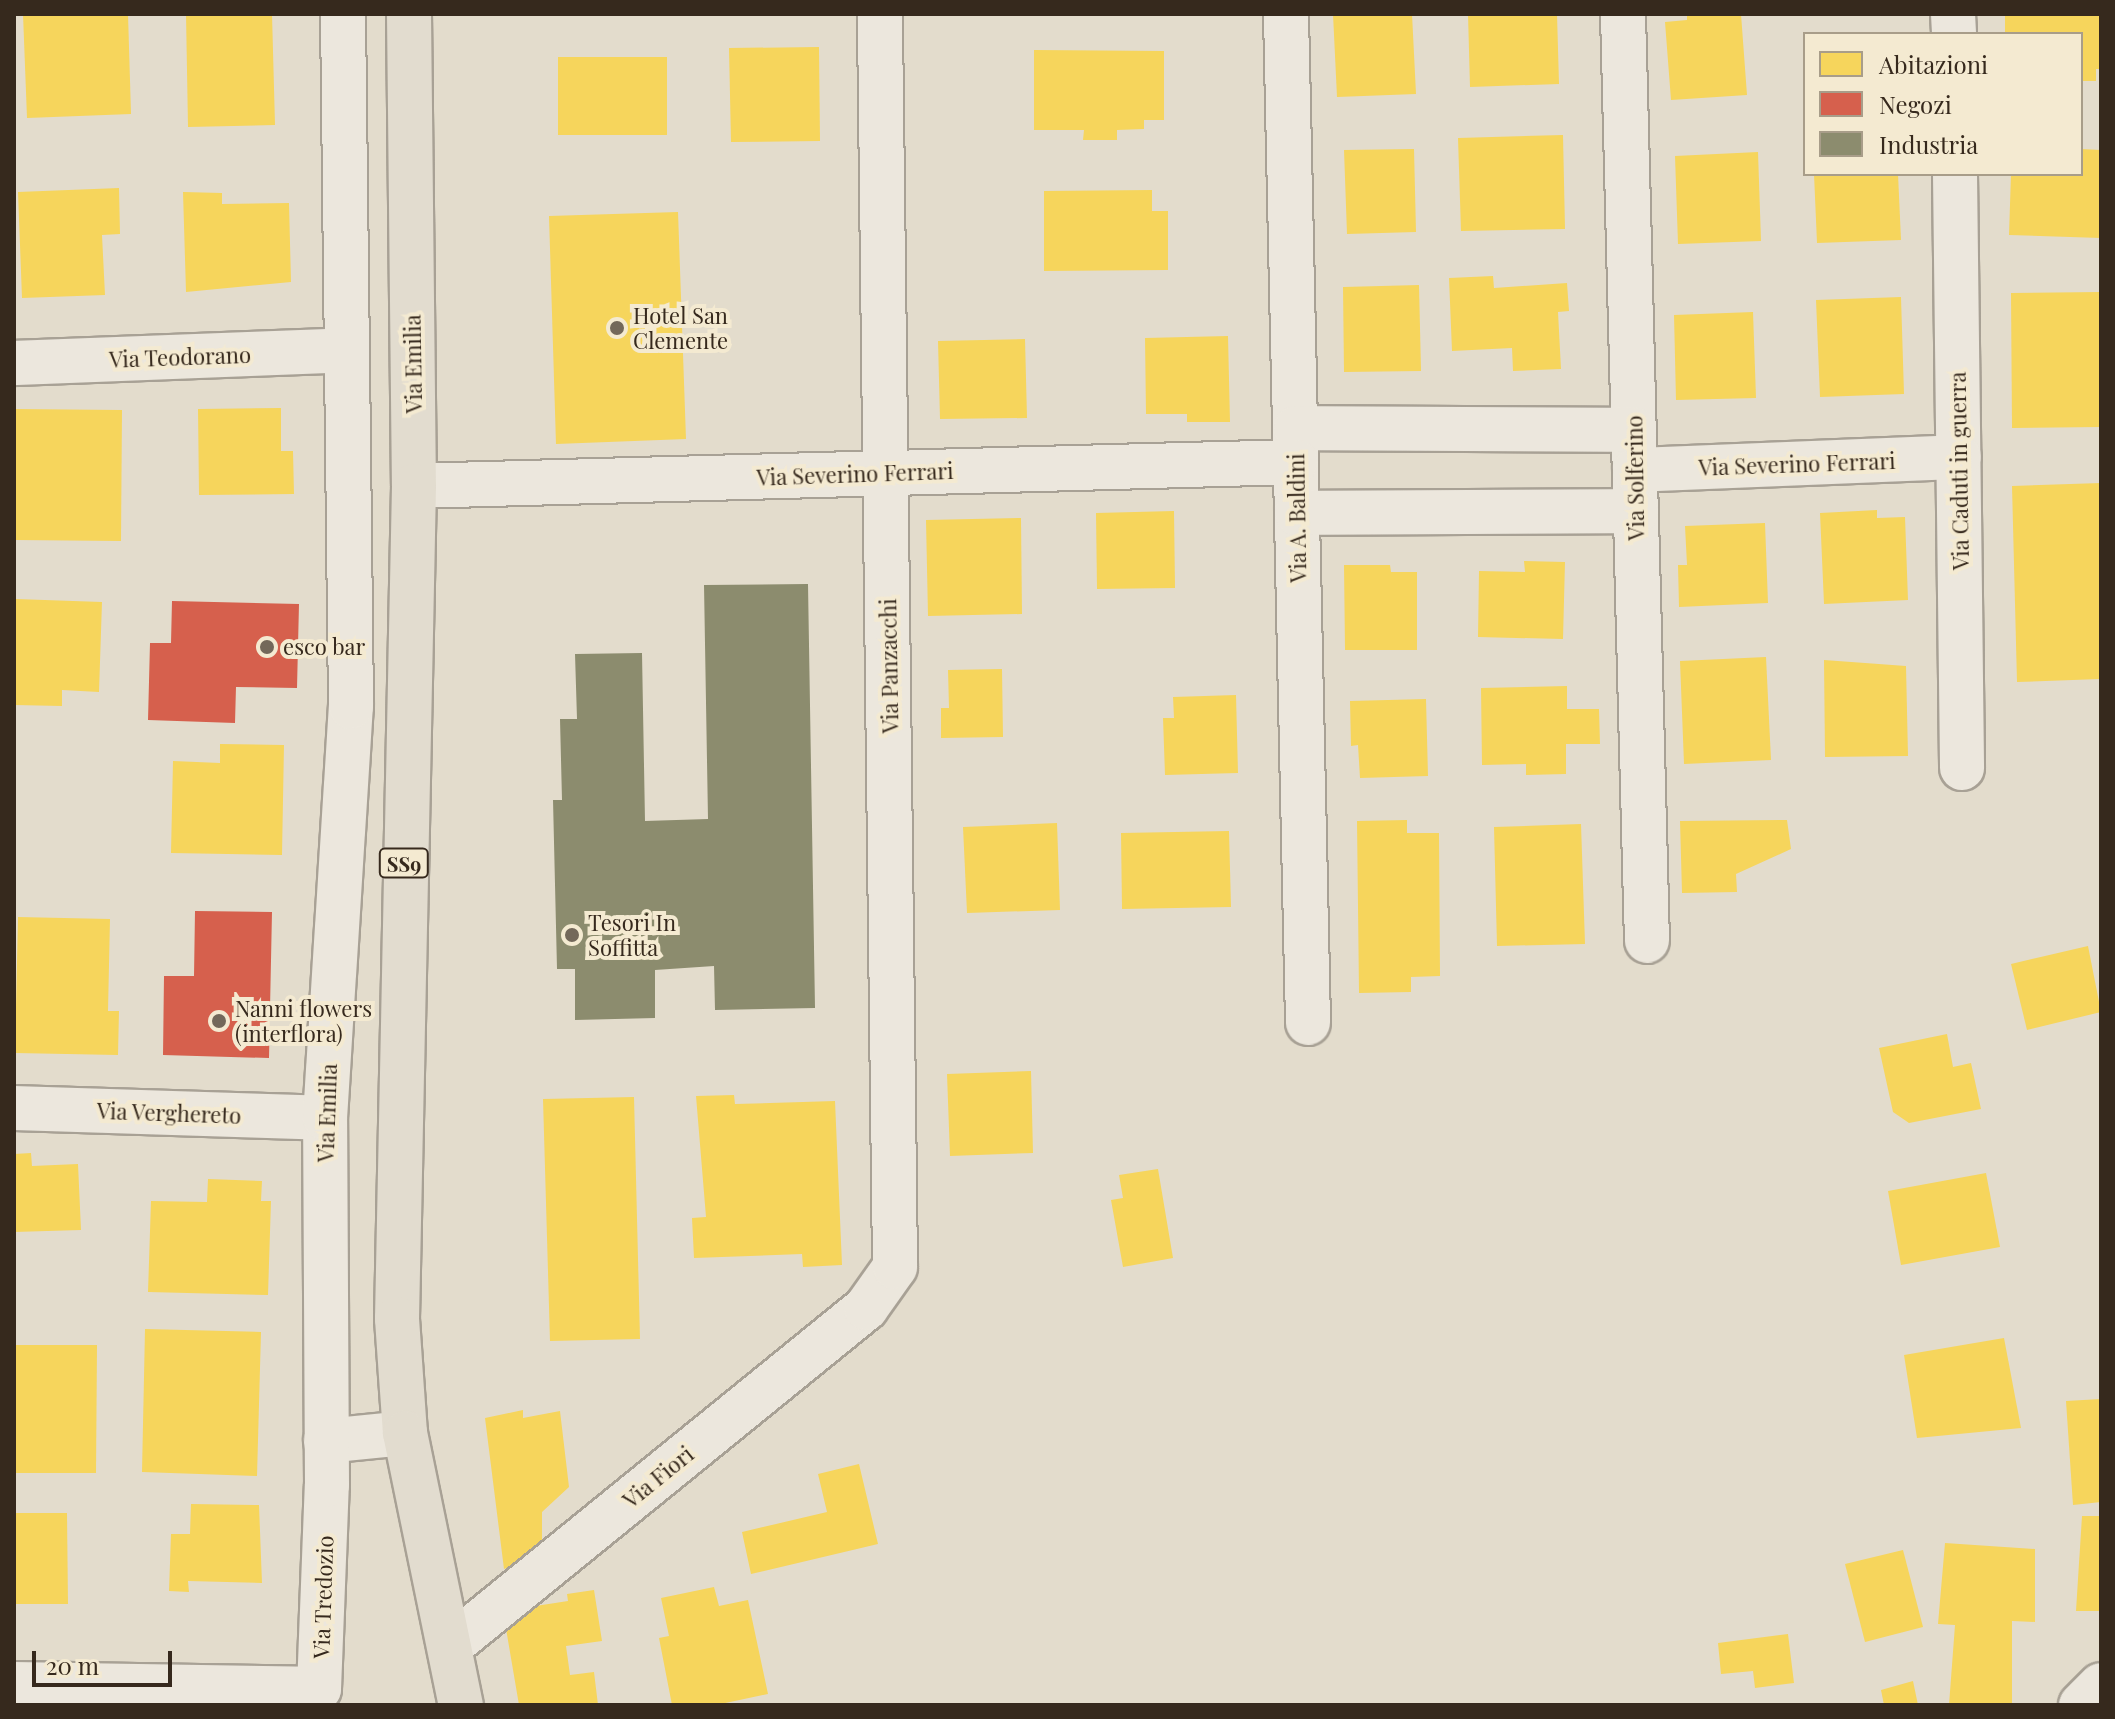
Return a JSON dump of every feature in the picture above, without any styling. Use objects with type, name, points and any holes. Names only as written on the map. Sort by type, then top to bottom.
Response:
[{"type":"main road","name":"Via Emilia","points":[[409,14],[414,486],[397,1319],[405,1433],[461,1705]]},
{"type":"street","name":"Via Emilia","points":[[326,1441],[325,1118],[351,707],[343,14]]},
{"type":"street","name":"Via Panzacchi","points":[[866,1308],[895,1267],[880,14]]},
{"type":"street","name":"Via A. Baldini","points":[[1286,14],[1308,1023]]},
{"type":"street","name":"Via Solferino","points":[[1623,14],[1647,941]]},
{"type":"street","name":"Via Caduti in guerra","points":[[1955,176],[1962,768]]},
{"type":"street","name":"Via Teodorano","points":[[14,363],[345,350]]},
{"type":"street","name":"Via Severino Ferrari","points":[[414,486],[887,473],[1296,445],[1635,471]]},
{"type":"street","name":"Via Severino Ferrari","points":[[1297,513],[1635,471],[1959,457]]},
{"type":"street","points":[[351,707],[408,714]]},
{"type":"street","name":"Via Verghereto","points":[[14,1108],[325,1118]]},
{"type":"street","name":"Via Fiori","points":[[450,1646],[866,1308]]},
{"type":"street","points":[[326,1441],[405,1433]]},
{"type":"street","name":"Via Tredozio","points":[[14,1684],[319,1689],[326,1441]]},
{"type":"street","points":[[2081,1705],[2101,1685]]},
{"type":"building: Abitazioni","points":[[23,14],[128,14],[131,114],[27,118]]},
{"type":"building: Abitazioni","points":[[186,14],[272,14],[275,125],[188,127]]},
{"type":"building: Abitazioni","points":[[1333,14],[1412,14],[1416,94],[1337,97]]},
{"type":"building: Abitazioni","points":[[1468,14],[1557,14],[1559,84],[1470,87]]},
{"type":"building: Abitazioni","points":[[1687,14],[1741,14],[1747,95],[1671,100],[1665,22],[1687,20]]},
{"type":"building: Abitazioni","points":[[2005,14],[2101,14],[2101,69],[2096,69],[2096,81],[2083,81],[2083,32],[2005,32]]},
{"type":"building: Abitazioni","points":[[819,47],[820,141],[731,142],[729,48]]},
{"type":"building: Abitazioni","points":[[1034,50],[1164,51],[1164,120],[1144,120],[1144,129],[1117,130],[1117,140],[1083,140],[1084,130],[1034,130]]},
{"type":"building: Abitazioni","points":[[558,57],[667,57],[667,135],[558,135]]},
{"type":"building: Abitazioni","points":[[1563,135],[1565,229],[1461,231],[1458,138]]},
{"type":"building: Abitazioni","points":[[1414,149],[1416,232],[1347,234],[1344,150]]},
{"type":"building: Abitazioni","points":[[2083,149],[2101,150],[2101,238],[2009,235],[2011,176],[2083,176]]},
{"type":"building: Abitazioni","points":[[1758,152],[1761,241],[1678,244],[1675,156]]},
{"type":"building: Abitazioni","points":[[1814,176],[1898,176],[1901,240],[1817,243]]},
{"type":"building: Abitazioni","points":[[119,188],[120,234],[102,235],[105,295],[22,298],[18,192]]},
{"type":"building: Abitazioni","points":[[1152,190],[1152,211],[1168,211],[1168,270],[1044,271],[1044,191]]},
{"type":"building: Abitazioni","points":[[183,192],[222,193],[222,204],[289,203],[291,282],[186,292]]},
{"type":"building: Abitazioni","name":"Hotel San Clemente","points":[[678,212],[686,439],[556,444],[549,216]]},
{"type":"building: Abitazioni","points":[[1493,276],[1494,288],[1567,283],[1569,311],[1558,312],[1561,369],[1513,371],[1512,348],[1452,351],[1449,278]]},
{"type":"building: Abitazioni","points":[[1419,285],[1421,371],[1344,372],[1343,287]]},
{"type":"building: Abitazioni","points":[[2101,292],[2101,427],[2012,428],[2011,293]]},
{"type":"building: Abitazioni","points":[[1901,297],[1904,394],[1820,397],[1816,300]]},
{"type":"building: Abitazioni","points":[[1753,312],[1756,398],[1676,400],[1674,315]]},
{"type":"building: Abitazioni","points":[[1228,336],[1230,422],[1187,422],[1187,414],[1146,414],[1145,338]]},
{"type":"building: Abitazioni","points":[[1025,339],[1027,418],[940,419],[938,341]]},
{"type":"building: Abitazioni","points":[[281,408],[281,451],[293,451],[294,494],[199,495],[198,409]]},
{"type":"building: Abitazioni","points":[[14,409],[122,410],[121,541],[14,540]]},
{"type":"building: Abitazioni","points":[[2101,483],[2100,679],[2017,682],[2012,486]]},
{"type":"building: Abitazioni","points":[[1877,510],[1877,518],[1905,517],[1908,600],[1824,604],[1820,513]]},
{"type":"building: Abitazioni","points":[[1174,511],[1175,588],[1097,589],[1096,513]]},
{"type":"building: Abitazioni","points":[[1021,518],[1022,614],[928,616],[926,520]]},
{"type":"building: Abitazioni","points":[[1765,523],[1768,603],[1679,607],[1678,565],[1687,565],[1685,526]]},
{"type":"building: Abitazioni","points":[[1524,561],[1565,562],[1563,639],[1478,637],[1479,571],[1525,572]]},
{"type":"building: Abitazioni","points":[[1344,565],[1390,565],[1391,572],[1417,572],[1417,650],[1345,650]]},
{"type":"building: Abitazioni","points":[[16,599],[102,602],[99,692],[62,690],[62,706],[14,705]]},
{"type":"building: Abitazioni","points":[[1766,657],[1771,760],[1684,764],[1680,661]]},
{"type":"building: Abitazioni","points":[[1824,660],[1906,666],[1908,756],[1825,757]]},
{"type":"building: Abitazioni","points":[[1002,669],[1003,737],[941,738],[941,708],[949,708],[948,670]]},
{"type":"building: Abitazioni","points":[[1567,686],[1567,709],[1599,709],[1600,744],[1566,744],[1566,774],[1526,775],[1526,764],[1482,765],[1481,688]]},
{"type":"building: Abitazioni","points":[[1236,695],[1238,773],[1165,775],[1163,718],[1174,718],[1173,697]]},
{"type":"building: Abitazioni","points":[[1426,699],[1428,776],[1360,778],[1358,745],[1351,746],[1350,701]]},
{"type":"building: Abitazioni","points":[[220,744],[284,745],[282,855],[171,853],[173,761],[220,763]]},
{"type":"building: Abitazioni","points":[[1407,820],[1407,833],[1439,833],[1440,976],[1411,977],[1411,992],[1359,993],[1357,821]]},
{"type":"building: Abitazioni","points":[[1787,820],[1791,849],[1736,874],[1737,892],[1682,893],[1680,821]]},
{"type":"building: Abitazioni","points":[[1057,823],[1060,910],[967,913],[963,827]]},
{"type":"building: Abitazioni","points":[[1581,824],[1585,944],[1497,946],[1494,827]]},
{"type":"building: Abitazioni","points":[[1229,831],[1231,907],[1122,909],[1121,833]]},
{"type":"building: Abitazioni","points":[[18,917],[110,919],[108,1011],[119,1011],[118,1055],[15,1053]]},
{"type":"building: Abitazioni","points":[[2088,946],[2101,1012],[2027,1030],[2011,964]]},
{"type":"building: Abitazioni","points":[[1947,1034],[1953,1067],[1971,1063],[1981,1109],[1909,1123],[1893,1112],[1879,1048]]},
{"type":"building: Abitazioni","points":[[1031,1071],[1033,1153],[950,1156],[947,1074]]},
{"type":"building: Abitazioni","points":[[734,1095],[735,1104],[835,1101],[842,1265],[803,1267],[802,1254],[694,1258],[692,1218],[706,1217],[696,1096]]},
{"type":"building: Abitazioni","points":[[634,1097],[640,1339],[550,1341],[543,1099]]},
{"type":"building: Abitazioni","points":[[31,1153],[32,1166],[78,1164],[81,1230],[14,1232],[14,1154]]},
{"type":"building: Abitazioni","points":[[1158,1169],[1173,1258],[1123,1267],[1111,1200],[1123,1198],[1119,1175]]},
{"type":"building: Abitazioni","points":[[1986,1173],[2000,1247],[1901,1265],[1888,1191]]},
{"type":"building: Abitazioni","points":[[208,1179],[262,1181],[261,1201],[271,1201],[268,1295],[148,1292],[151,1201],[207,1202]]},
{"type":"building: Abitazioni","points":[[145,1329],[261,1332],[257,1476],[142,1472]]},
{"type":"building: Abitazioni","points":[[2004,1338],[2021,1428],[1917,1438],[1904,1355]]},
{"type":"building: Abitazioni","points":[[14,1345],[97,1345],[96,1473],[14,1473]]},
{"type":"building: Abitazioni","points":[[2101,1399],[2101,1502],[2073,1505],[2066,1401]]},
{"type":"building: Abitazioni","points":[[523,1410],[523,1418],[560,1411],[569,1487],[542,1512],[542,1555],[504,1569],[485,1418]]},
{"type":"building: Abitazioni","points":[[859,1464],[878,1544],[751,1574],[742,1532],[827,1512],[818,1474]]},
{"type":"building: Abitazioni","points":[[191,1504],[259,1505],[262,1583],[188,1581],[189,1592],[169,1591],[171,1534],[190,1534]]},
{"type":"building: Abitazioni","points":[[14,1513],[67,1513],[68,1604],[14,1604]]},
{"type":"building: Abitazioni","points":[[2082,1516],[2101,1516],[2101,1611],[2076,1611]]},
{"type":"building: Abitazioni","points":[[1945,1543],[2035,1549],[2035,1622],[2012,1621],[2012,1705],[1949,1705],[1955,1625],[1938,1624]]},
{"type":"building: Abitazioni","points":[[1903,1550],[1923,1627],[1865,1642],[1845,1564]]},
{"type":"building: Abitazioni","points":[[714,1587],[719,1606],[748,1600],[768,1694],[716,1705],[672,1705],[659,1638],[669,1636],[661,1598]]},
{"type":"building: Abitazioni","points":[[594,1590],[602,1641],[566,1646],[570,1675],[594,1672],[598,1705],[519,1705],[503,1611],[568,1601],[567,1594]]},
{"type":"building: Abitazioni","points":[[1788,1634],[1794,1683],[1755,1688],[1753,1671],[1721,1674],[1718,1643]]},
{"type":"building: Abitazioni","points":[[1913,1681],[1918,1705],[1884,1705],[1881,1690]]},
{"type":"building: Negozi","points":[[172,601],[299,604],[297,688],[236,687],[235,723],[148,720],[150,643],[171,643]]},
{"type":"building: Negozi","points":[[195,911],[272,912],[269,1058],[163,1055],[164,976],[194,976]]},
{"type":"building: Industria","points":[[808,584],[815,1008],[715,1010],[714,966],[655,970],[655,1018],[575,1020],[575,969],[557,969],[553,800],[562,800],[560,719],[577,719],[575,654],[642,653],[645,821],[708,819],[704,585]]},
{"type":"place","name":"Hotel San Clemente","points":[[617,328]]},
{"type":"place","name":"esco bar","points":[[267,647]]},
{"type":"place","name":"Tesori In Soffitta","points":[[572,935]]},
{"type":"place","name":"Nanni flowers (interflora)","points":[[219,1021]]}]
